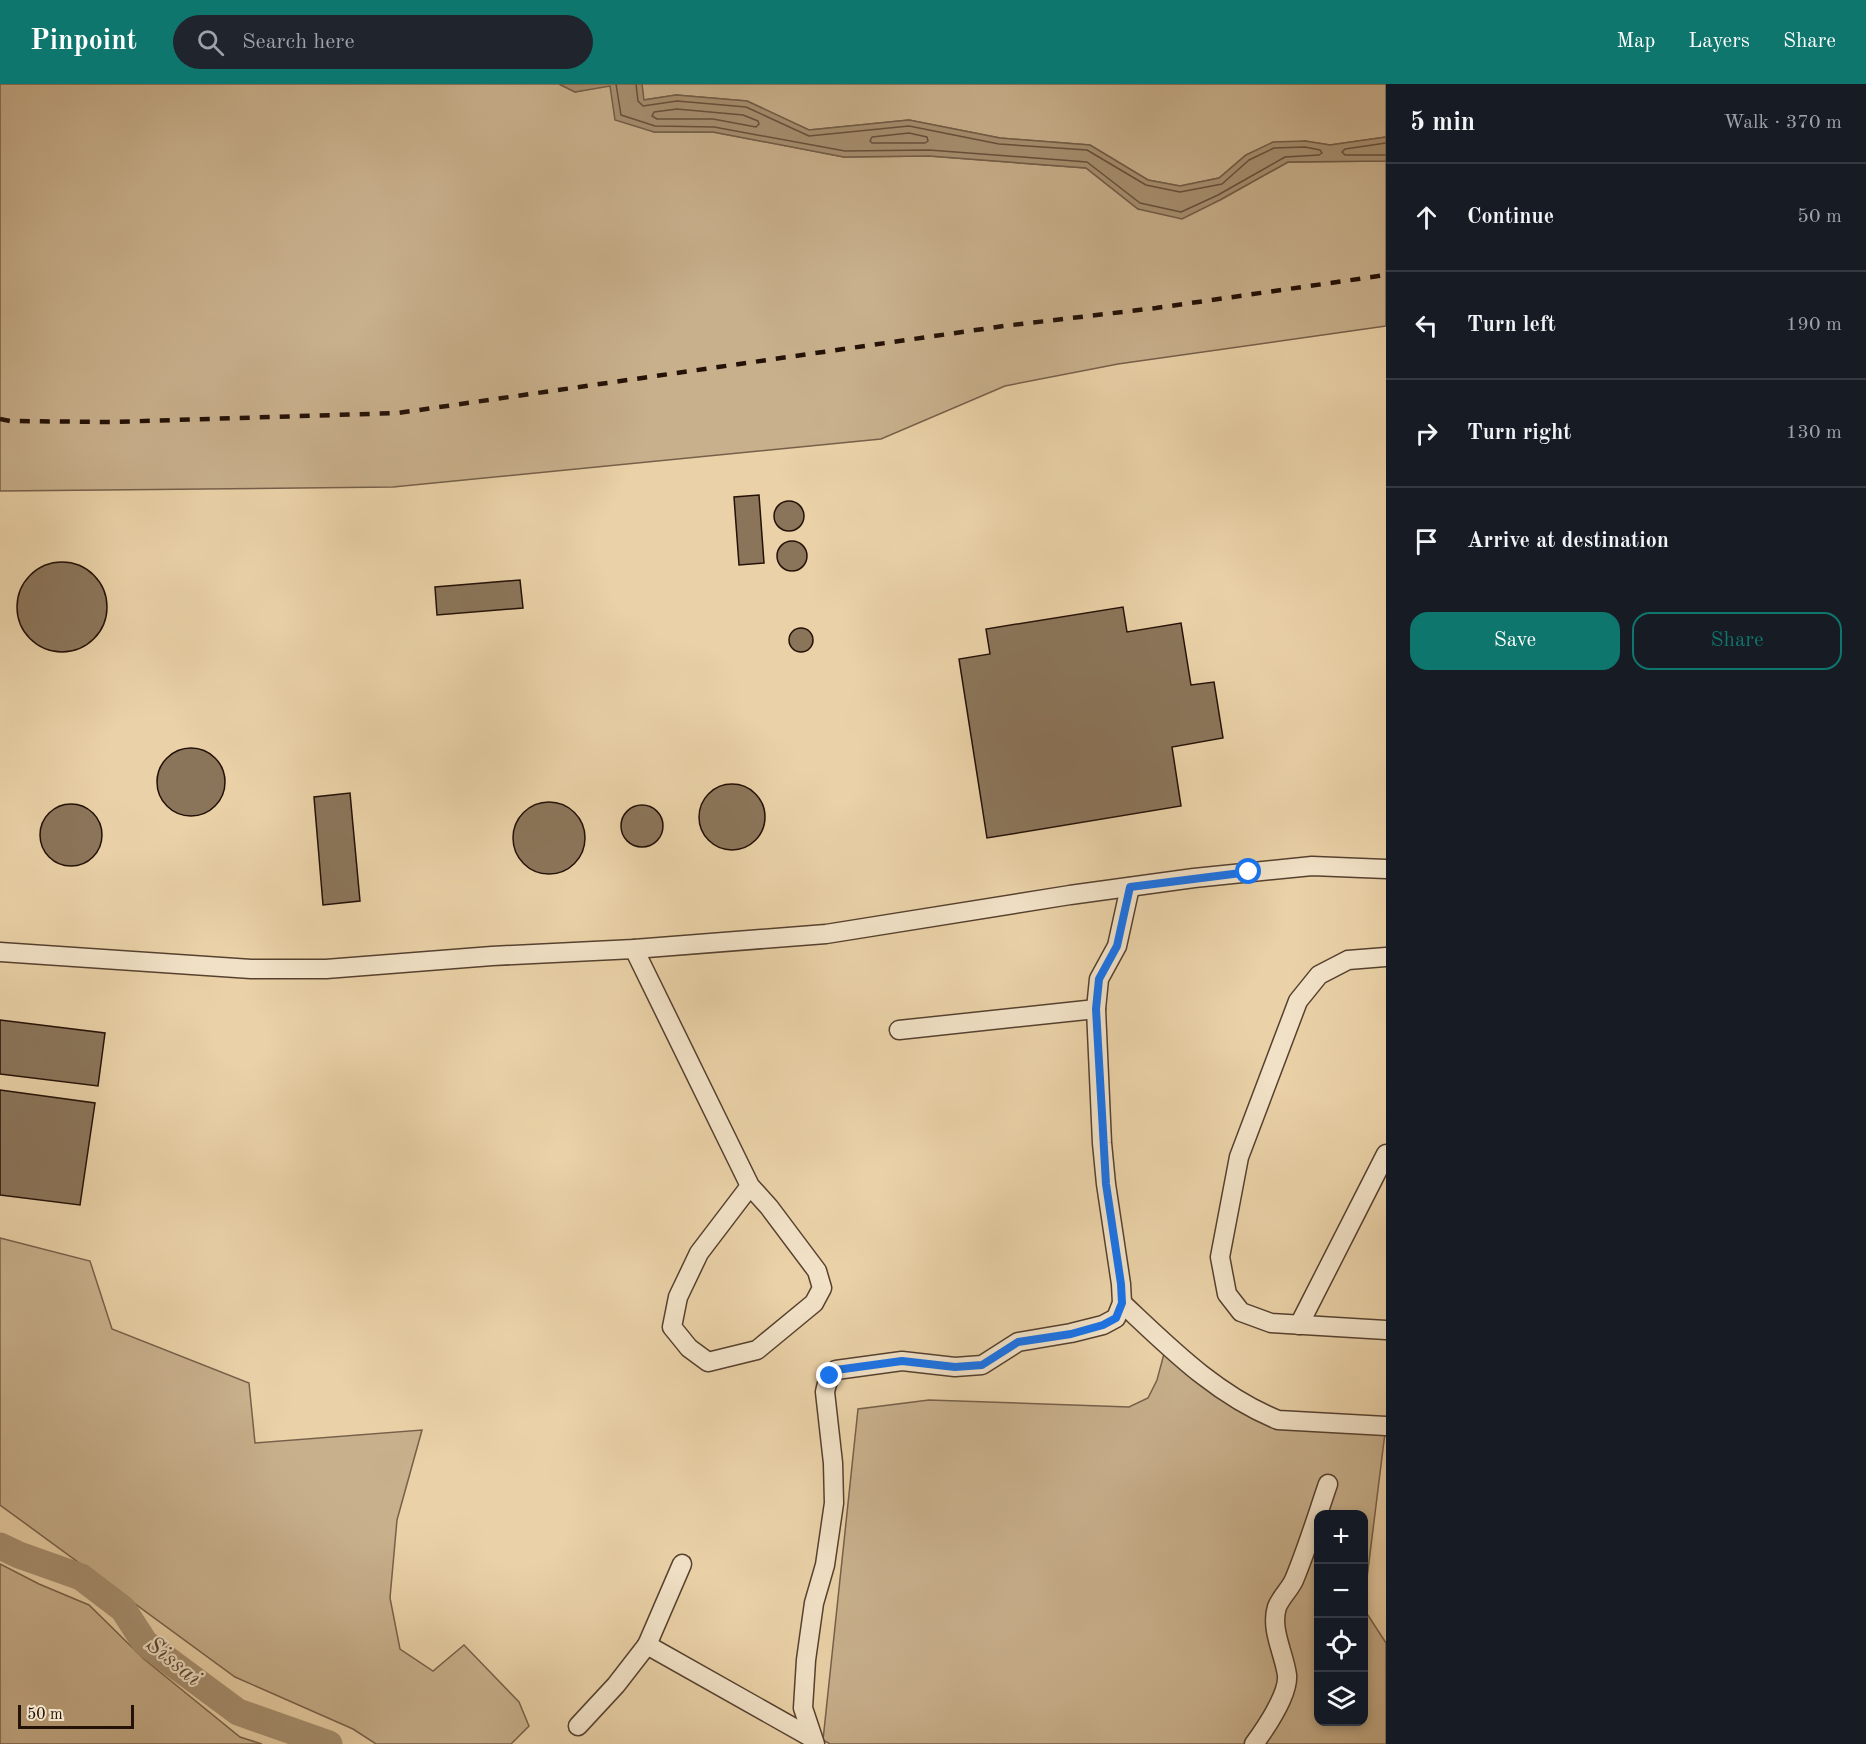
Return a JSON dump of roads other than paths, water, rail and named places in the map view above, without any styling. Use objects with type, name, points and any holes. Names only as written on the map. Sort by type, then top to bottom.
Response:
[{"type":"street","points":[[0,952],[251,969],[326,969],[826,934],[1130,887],[1312,866],[1386,869]]},
{"type":"street","points":[[813,1741],[803,1708],[806,1660],[814,1603],[825,1565],[834,1503],[833,1463],[825,1392],[830,1376],[836,1370],[902,1361],[955,1367],[982,1365],[1018,1342],[1071,1334],[1103,1325],[1116,1318],[1122,1303],[1103,1153],[1096,1009],[1099,979],[1117,946],[1130,887]]},
{"type":"street","points":[[634,949],[750,1186],[817,1271],[822,1288],[814,1303],[757,1350],[708,1362],[689,1348],[672,1327],[678,1297],[699,1253],[750,1186]]},
{"type":"street","points":[[1386,957],[1348,960],[1319,975],[1298,1001],[1239,1157],[1220,1257],[1227,1294],[1241,1312],[1271,1323],[1386,1330]]},
{"type":"street","points":[[899,1030],[1096,1009]]},
{"type":"street","points":[[1299,1325],[1386,1154]]},
{"type":"street","points":[[1122,1303],[1215,1386],[1242,1404],[1278,1420],[1386,1426]]},
{"type":"street","points":[[1254,1744],[1286,1687],[1287,1676],[1276,1619],[1277,1607],[1292,1584],[1305,1554],[1328,1484]]},
{"type":"street","points":[[578,1725],[616,1685],[647,1645],[682,1564]]},
{"type":"street","points":[[647,1645],[813,1741]]},
{"type":"water","points":[[559,84],[642,84],[644,100],[676,95],[747,101],[809,130],[909,120],[1000,138],[1090,145],[1148,180],[1180,186],[1219,178],[1246,155],[1273,142],[1305,141],[1330,145],[1386,137],[1386,161],[1288,162],[1182,219],[1138,209],[1086,168],[929,156],[844,157],[713,132],[654,132],[615,120],[610,86],[575,92]]},
{"type":"waterway","name":"Sissai","points":[[0,1546],[81,1577],[123,1609],[145,1643],[238,1712],[329,1744]]},
{"type":"railway","points":[[0,419],[112,422],[398,413],[1004,326],[1156,308],[1386,275]]}]
